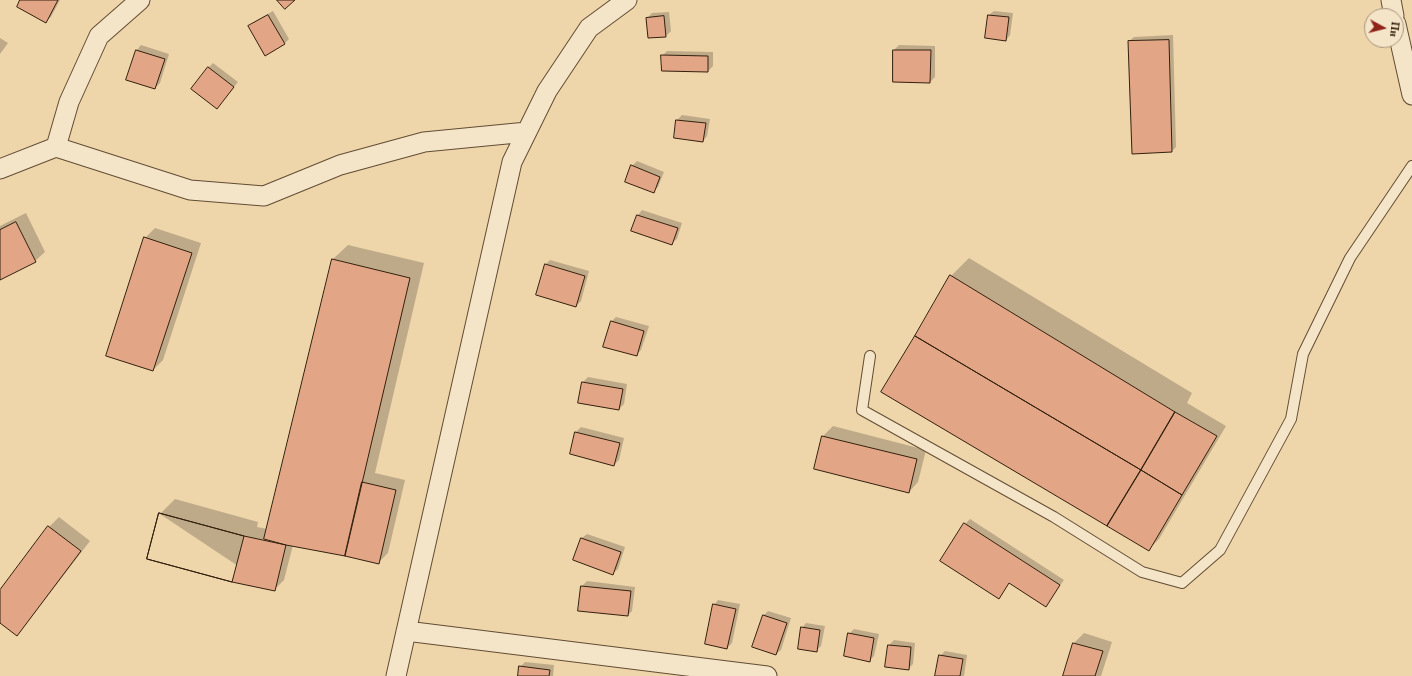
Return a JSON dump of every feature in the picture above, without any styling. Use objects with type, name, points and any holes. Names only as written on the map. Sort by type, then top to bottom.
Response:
[{"type":"street","points":[[56,147],[69,102],[99,36],[140,0]]},
{"type":"street","points":[[396,676],[512,162],[547,91],[589,28],[628,0]]},
{"type":"street","points":[[1401,48],[1412,95]]},
{"type":"street","points":[[0,169],[56,147],[190,190],[264,196],[340,165],[424,142],[527,132]]},
{"type":"street","points":[[406,631],[767,676]]},
{"type":"lane","points":[[870,356],[862,410],[1054,517],[1142,572],[1182,583],[1220,550],[1291,419],[1303,354],[1350,258],[1412,166]]},
{"type":"building","points":[[20,0],[58,0],[46,23],[17,7]]},
{"type":"building","points":[[277,0],[295,0],[285,9]]},
{"type":"building","points":[[268,15],[285,44],[265,56],[248,26]]},
{"type":"building","points":[[988,15],[1009,17],[1006,41],[985,38]]},
{"type":"building","points":[[664,16],[666,37],[648,38],[646,18]]},
{"type":"building","points":[[1169,40],[1172,152],[1132,154],[1128,41]]},
{"type":"building","points":[[136,50],[165,59],[155,89],[126,80]]},
{"type":"building","points":[[893,50],[931,50],[930,83],[893,82]]},
{"type":"building","points":[[661,55],[708,56],[708,72],[662,71]]},
{"type":"building","points":[[208,67],[234,87],[217,109],[191,89]]},
{"type":"building","points":[[676,120],[706,123],[703,142],[674,138]]},
{"type":"building","points":[[631,165],[660,177],[654,193],[625,182]]},
{"type":"building","points":[[637,215],[678,228],[672,245],[631,231]]},
{"type":"building","points":[[16,222],[36,262],[0,280],[0,230]]},
{"type":"building","points":[[144,237],[192,253],[153,371],[106,356]]},
{"type":"building","points":[[332,259],[410,278],[345,556],[286,545],[264,539]]},
{"type":"building","points":[[545,264],[585,276],[576,307],[536,295]]},
{"type":"building","points":[[950,275],[1175,412],[1141,470],[915,336]]},
{"type":"building","points":[[611,321],[644,331],[637,356],[603,347]]},
{"type":"building","points":[[915,336],[1141,470],[1107,526],[881,392]]},
{"type":"building","points":[[582,382],[623,389],[619,410],[578,403]]},
{"type":"building","points":[[1175,412],[1217,436],[1182,495],[1141,470]]},
{"type":"building","points":[[575,432],[620,443],[614,466],[570,454]]},
{"type":"building","points":[[822,436],[917,459],[909,493],[814,469]]},
{"type":"building","points":[[1141,470],[1182,495],[1149,551],[1107,526]]},
{"type":"building","points":[[362,482],[396,490],[379,564],[345,556]]},
{"type":"building","points":[[159,513],[244,536],[286,545],[275,591],[232,582],[147,559]]},
{"type":"building","points":[[159,513],[244,536],[232,582],[147,559]]},
{"type":"building","points":[[964,523],[1060,585],[1046,607],[1009,583],[999,599],[940,561]]},
{"type":"building","points":[[48,526],[81,551],[17,636],[0,623],[0,590]]},
{"type":"building","points":[[581,538],[621,552],[613,575],[573,560]]},
{"type":"building","points":[[581,586],[631,591],[628,616],[578,611]]},
{"type":"building","points":[[713,604],[736,609],[727,649],[705,644]]},
{"type":"building","points":[[763,615],[787,623],[776,655],[752,647]]},
{"type":"building","points":[[801,627],[820,630],[817,652],[798,649]]},
{"type":"building","points":[[848,633],[874,638],[870,662],[844,656]]},
{"type":"building","points":[[1073,643],[1103,651],[1095,676],[1063,676]]},
{"type":"building","points":[[888,645],[911,647],[909,670],[885,667]]},
{"type":"building","points":[[939,655],[963,659],[960,676],[935,676]]},
{"type":"building","points":[[519,666],[550,670],[549,676],[518,676]]}]
